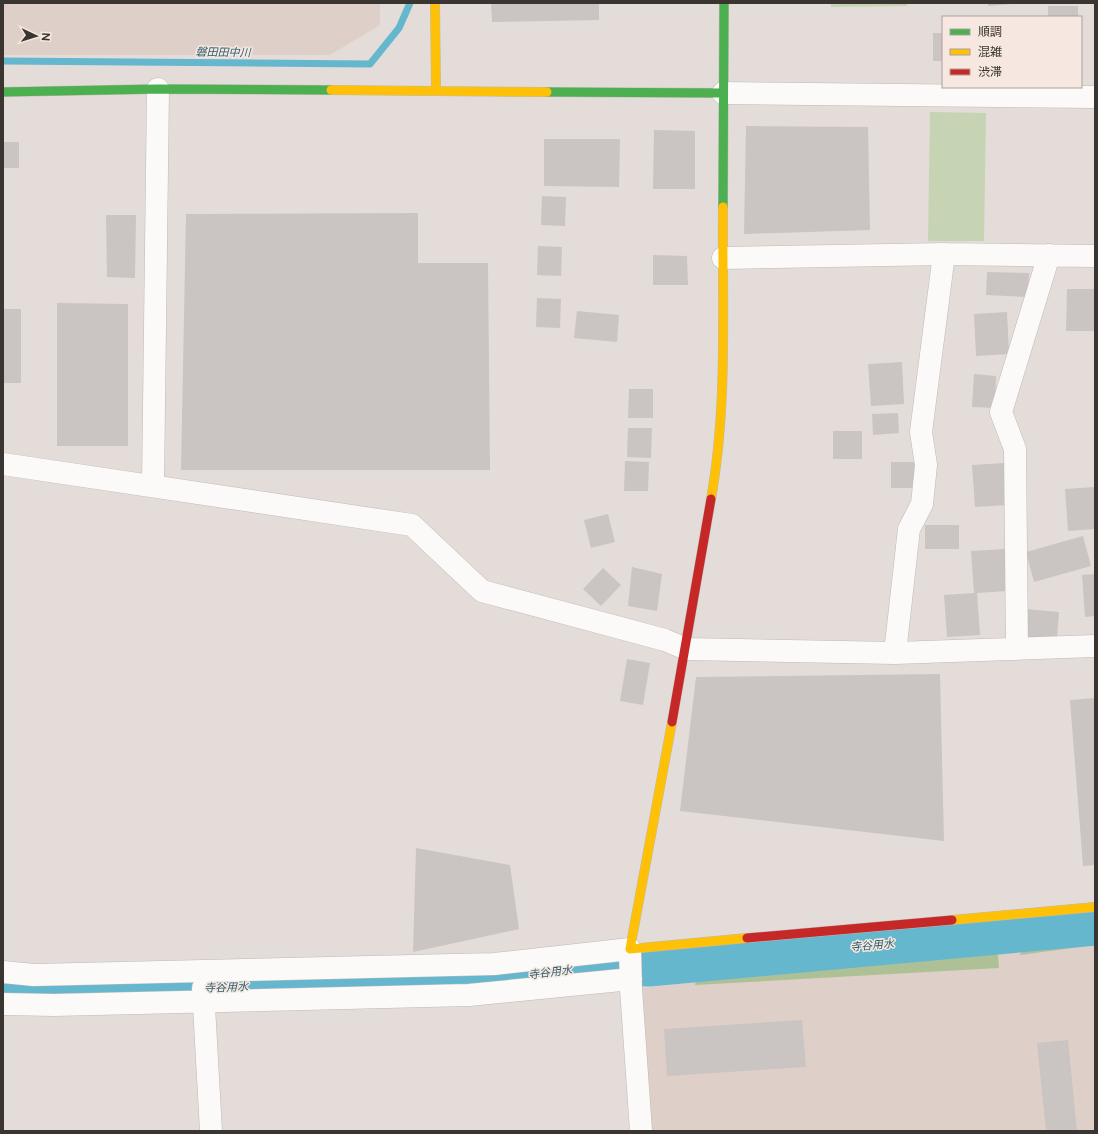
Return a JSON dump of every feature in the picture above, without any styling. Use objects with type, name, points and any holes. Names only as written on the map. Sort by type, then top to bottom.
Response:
[{"type":"street","points":[[435,3],[436,90]]},
{"type":"street","points":[[641,1131],[630,949],[686,649],[715,478],[722,392],[724,3]]},
{"type":"street","points":[[153,486],[158,89]]},
{"type":"street","points":[[3,92],[158,89],[436,90],[1095,97]]},
{"type":"street","points":[[723,258],[944,254],[1095,256]]},
{"type":"street","points":[[895,653],[909,529],[922,504],[926,465],[921,432],[944,254]]},
{"type":"street","points":[[1017,649],[1015,449],[1001,412],[1049,255]]},
{"type":"street","points":[[3,464],[412,525],[482,590],[665,640],[686,649],[895,653],[1095,646]]},
{"type":"street","points":[[3,972],[34,975],[494,964],[630,949],[1095,907]]},
{"type":"street","points":[[203,971],[203,1002],[211,1131]]},
{"type":"street","points":[[3,1004],[54,1005],[469,995],[631,979]]},
{"type":"shaded area","points":[[3,3],[380,3],[380,25],[330,55],[3,55]]},
{"type":"shaded area","points":[[1095,940],[1095,1131],[641,1131],[631,989]]},
{"type":"green space","points":[[831,3],[907,3],[907,6],[831,7]]},
{"type":"green space","points":[[930,112],[986,113],[984,241],[928,241]]},
{"type":"green space","points":[[1095,924],[1095,945],[1020,955],[1029,930]]},
{"type":"green space","points":[[997,943],[999,968],[695,985],[699,969]]},
{"type":"building","points":[[491,3],[599,3],[599,20],[492,22]]},
{"type":"building","points":[[988,3],[1012,3],[1012,4],[988,6]]},
{"type":"building","points":[[1048,6],[1078,6],[1078,16],[1048,16]]},
{"type":"building","points":[[933,33],[942,33],[942,61],[933,61]]},
{"type":"building","points":[[746,126],[868,127],[870,230],[744,234]]},
{"type":"building","points":[[654,130],[695,131],[695,189],[653,189]]},
{"type":"building","points":[[544,139],[620,139],[619,187],[544,186]]},
{"type":"building","points":[[3,142],[19,142],[19,168],[3,168]]},
{"type":"building","points":[[542,196],[566,197],[565,226],[541,225]]},
{"type":"building","points":[[418,213],[418,263],[488,263],[490,470],[181,470],[186,214]]},
{"type":"building","points":[[106,215],[136,215],[135,278],[107,277]]},
{"type":"building","points":[[538,246],[562,247],[561,276],[537,275]]},
{"type":"building","points":[[653,255],[687,256],[688,285],[653,285]]},
{"type":"building","points":[[987,272],[1029,273],[1028,297],[986,295]]},
{"type":"building","points":[[1067,289],[1095,289],[1095,331],[1066,331]]},
{"type":"building","points":[[537,298],[561,299],[560,328],[536,327]]},
{"type":"building","points":[[57,303],[128,304],[128,446],[57,446]]},
{"type":"building","points":[[3,309],[21,309],[21,383],[3,383]]},
{"type":"building","points":[[577,311],[619,315],[617,342],[574,338]]},
{"type":"building","points":[[1007,312],[1009,354],[976,356],[974,314]]},
{"type":"building","points":[[902,362],[904,404],[871,406],[868,364]]},
{"type":"building","points":[[974,374],[996,376],[995,408],[972,407]]},
{"type":"building","points":[[629,389],[653,389],[653,418],[628,418]]},
{"type":"building","points":[[898,413],[899,433],[873,435],[872,414]]},
{"type":"building","points":[[628,428],[652,428],[651,458],[627,457]]},
{"type":"building","points":[[833,431],[862,431],[862,459],[833,459]]},
{"type":"building","points":[[625,461],[649,462],[648,491],[624,491]]},
{"type":"building","points":[[891,462],[915,462],[914,488],[891,488]]},
{"type":"building","points":[[1005,463],[1008,505],[975,507],[972,465]]},
{"type":"building","points":[[1095,487],[1095,529],[1068,531],[1065,489]]},
{"type":"building","points":[[608,514],[615,542],[591,548],[584,520]]},
{"type":"building","points":[[925,525],[959,525],[959,549],[925,549]]},
{"type":"building","points":[[1083,536],[1091,566],[1034,582],[1026,552]]},
{"type":"building","points":[[1005,549],[1007,591],[977,593],[980,635],[947,637],[944,595],[974,593],[971,551]]},
{"type":"building","points":[[632,567],[662,574],[657,611],[628,606]]},
{"type":"building","points":[[603,568],[621,585],[601,606],[583,589]]},
{"type":"building","points":[[1095,574],[1095,616],[1085,617],[1082,575]]},
{"type":"building","points":[[1026,609],[1059,612],[1057,639],[1024,637]]},
{"type":"building","points":[[627,659],[650,663],[643,705],[620,701]]},
{"type":"building","points":[[940,674],[944,841],[680,811],[696,677]]},
{"type":"building","points":[[1095,698],[1095,865],[1083,866],[1070,700]]},
{"type":"building","points":[[416,848],[510,865],[519,929],[413,952]]},
{"type":"building","points":[[802,1020],[806,1067],[667,1076],[664,1029]]},
{"type":"building","points":[[1068,1040],[1077,1131],[1046,1131],[1037,1043]]},
{"type":"waterway","name":"磐田田中川","points":[[3,61],[370,64],[399,28],[410,3]]},
{"type":"waterway","name":"寺谷用水","points":[[3,988],[40,992],[254,984],[498,978],[614,964],[649,965],[1095,924]]},
{"type":"traffic: fast","points":[[723,207],[724,3]]},
{"type":"traffic: fast","points":[[3,92],[158,89],[331,90]]},
{"type":"traffic: fast","points":[[547,92],[723,93]]},
{"type":"traffic: slow","points":[[435,3],[436,91]]},
{"type":"traffic: slow","points":[[331,90],[547,92]]},
{"type":"traffic: slow","points":[[711,499],[720,427],[722,390],[723,207]]},
{"type":"traffic: slow","points":[[672,722],[630,949],[747,938]]},
{"type":"traffic: slow","points":[[952,920],[1095,907]]},
{"type":"traffic: jam","points":[[672,722],[711,499]]},
{"type":"traffic: jam","points":[[747,938],[952,920]]}]
